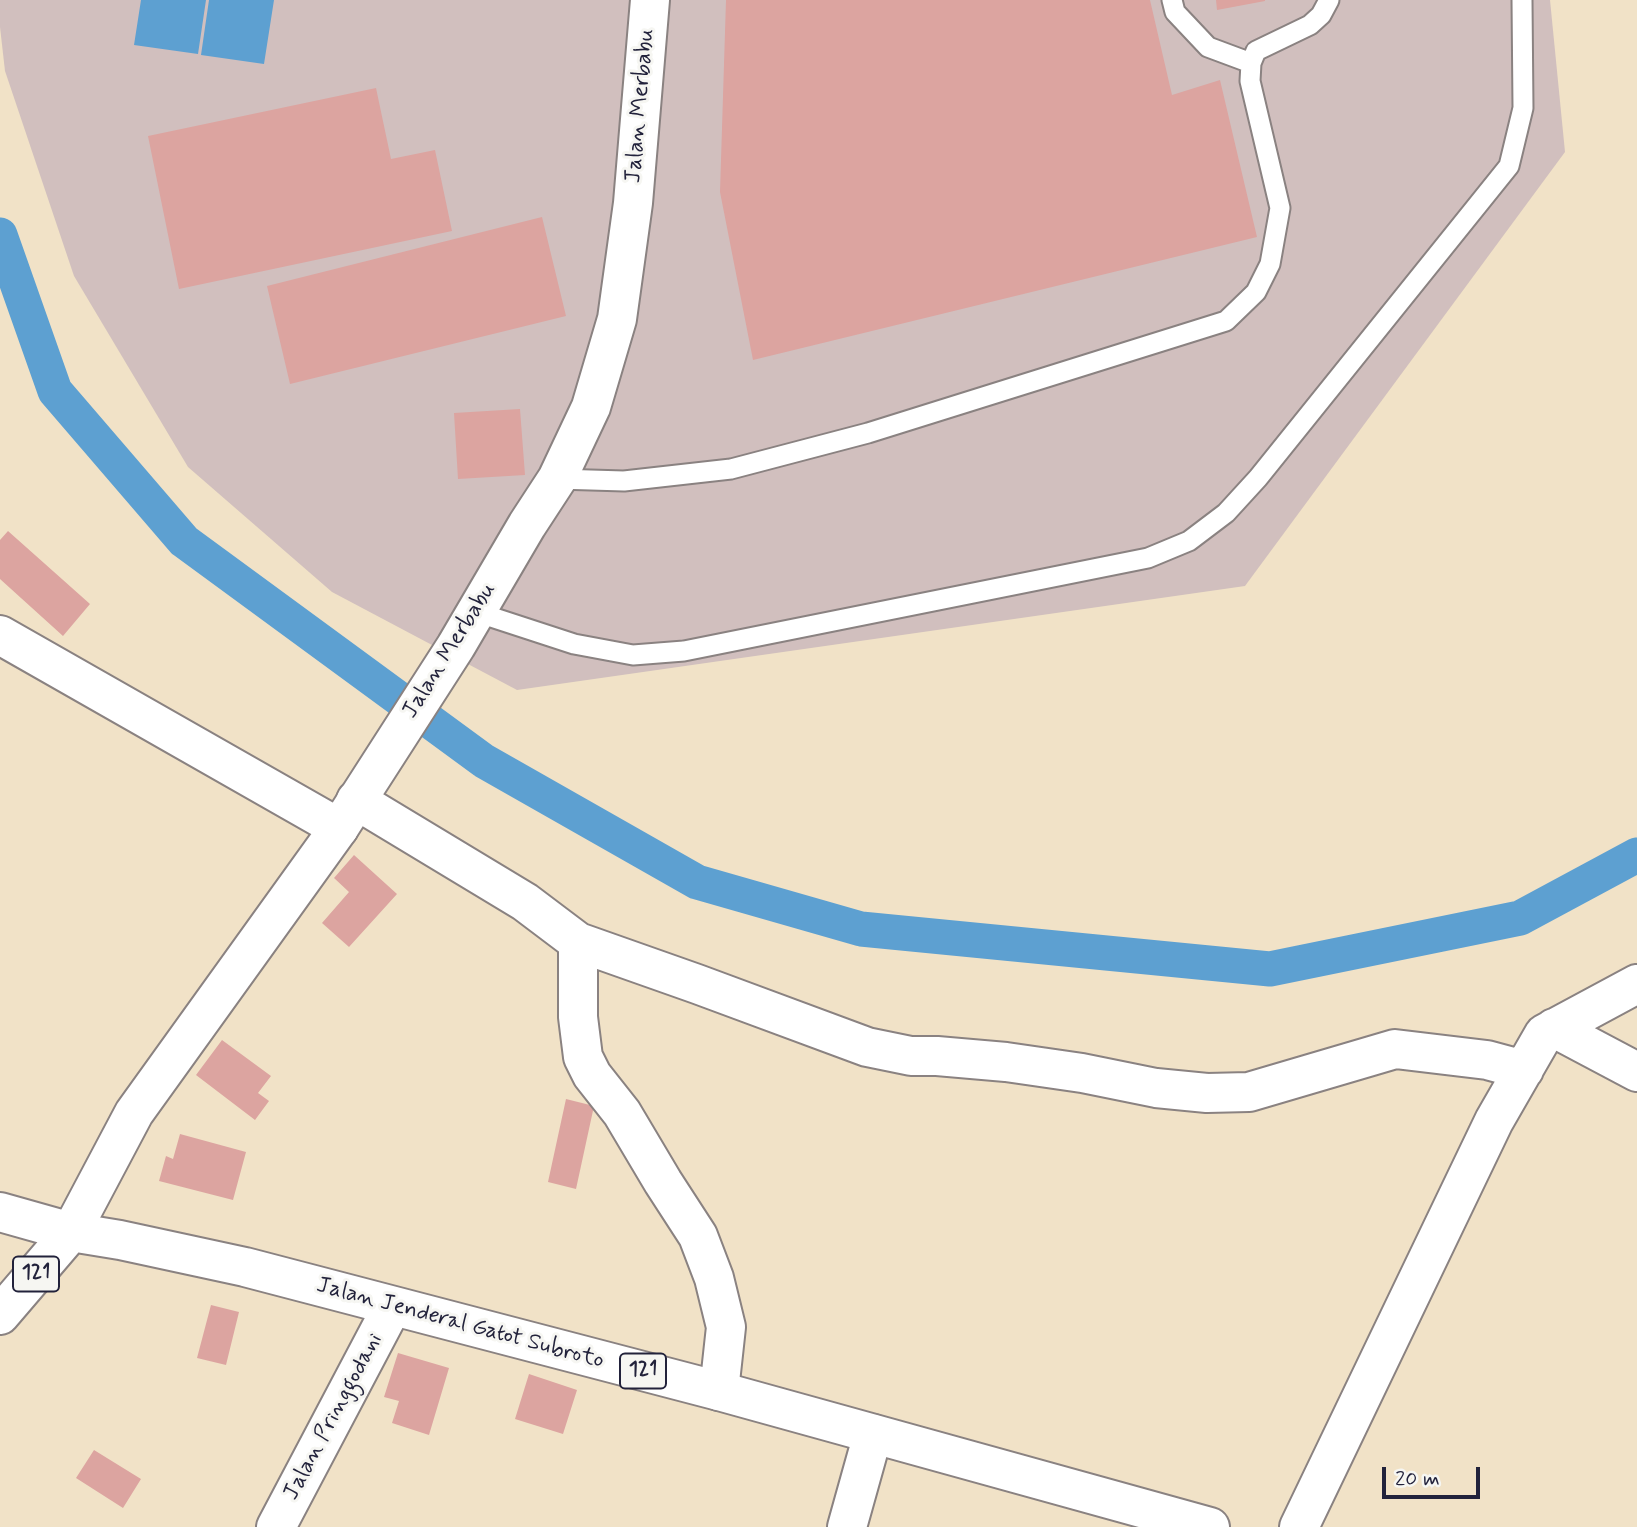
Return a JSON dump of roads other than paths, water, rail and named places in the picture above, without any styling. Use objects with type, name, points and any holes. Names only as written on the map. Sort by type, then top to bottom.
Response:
[{"type":"street","name":"Jalan Merbabu","points":[[71,1232],[134,1114],[354,804],[445,664],[557,479],[591,407],[617,319],[633,203],[650,0]]},
{"type":"street","points":[[0,635],[354,804],[525,902],[578,943],[867,1047],[911,1056],[1006,1062],[1082,1073],[1156,1088],[1207,1093],[1248,1092],[1395,1049],[1487,1060],[1524,1070]]},
{"type":"street","points":[[578,943],[578,1017],[583,1057],[592,1075],[622,1113],[698,1236],[714,1278],[726,1327],[719,1391]]},
{"type":"street","points":[[1299,1527],[1494,1121],[1544,1034],[1637,984]]},
{"type":"street","points":[[1554,1028],[1637,1072]]},
{"type":"street","name":"Jalan Jenderal Gatot Subroto","points":[[0,1212],[71,1232],[245,1267],[719,1391],[1209,1527]]},
{"type":"street","name":"121","points":[[0,1315],[71,1232]]},
{"type":"street","name":"Jalan Pringgodani","points":[[276,1527],[392,1307]]},
{"type":"street","points":[[847,1527],[873,1434]]},
{"type":"lane","points":[[1171,0],[1174,12],[1208,47],[1251,63]]},
{"type":"lane","points":[[557,479],[624,481],[731,469],[867,433],[1226,321],[1256,292],[1269,264],[1280,208],[1250,81],[1251,63],[1256,51],[1310,25],[1321,15],[1329,0]]},
{"type":"lane","points":[[475,612],[574,644],[633,655],[684,651],[1148,558],[1189,541],[1226,513],[1258,478],[1509,166],[1523,107],[1521,0]]},
{"type":"water","points":[[141,0],[206,0],[198,54],[134,45]]},
{"type":"water","points":[[209,0],[274,0],[264,64],[201,55]]},
{"type":"waterway","points":[[0,235],[55,391],[184,541],[484,761],[697,882],[861,929],[1270,969],[1520,918],[1637,855]]}]
